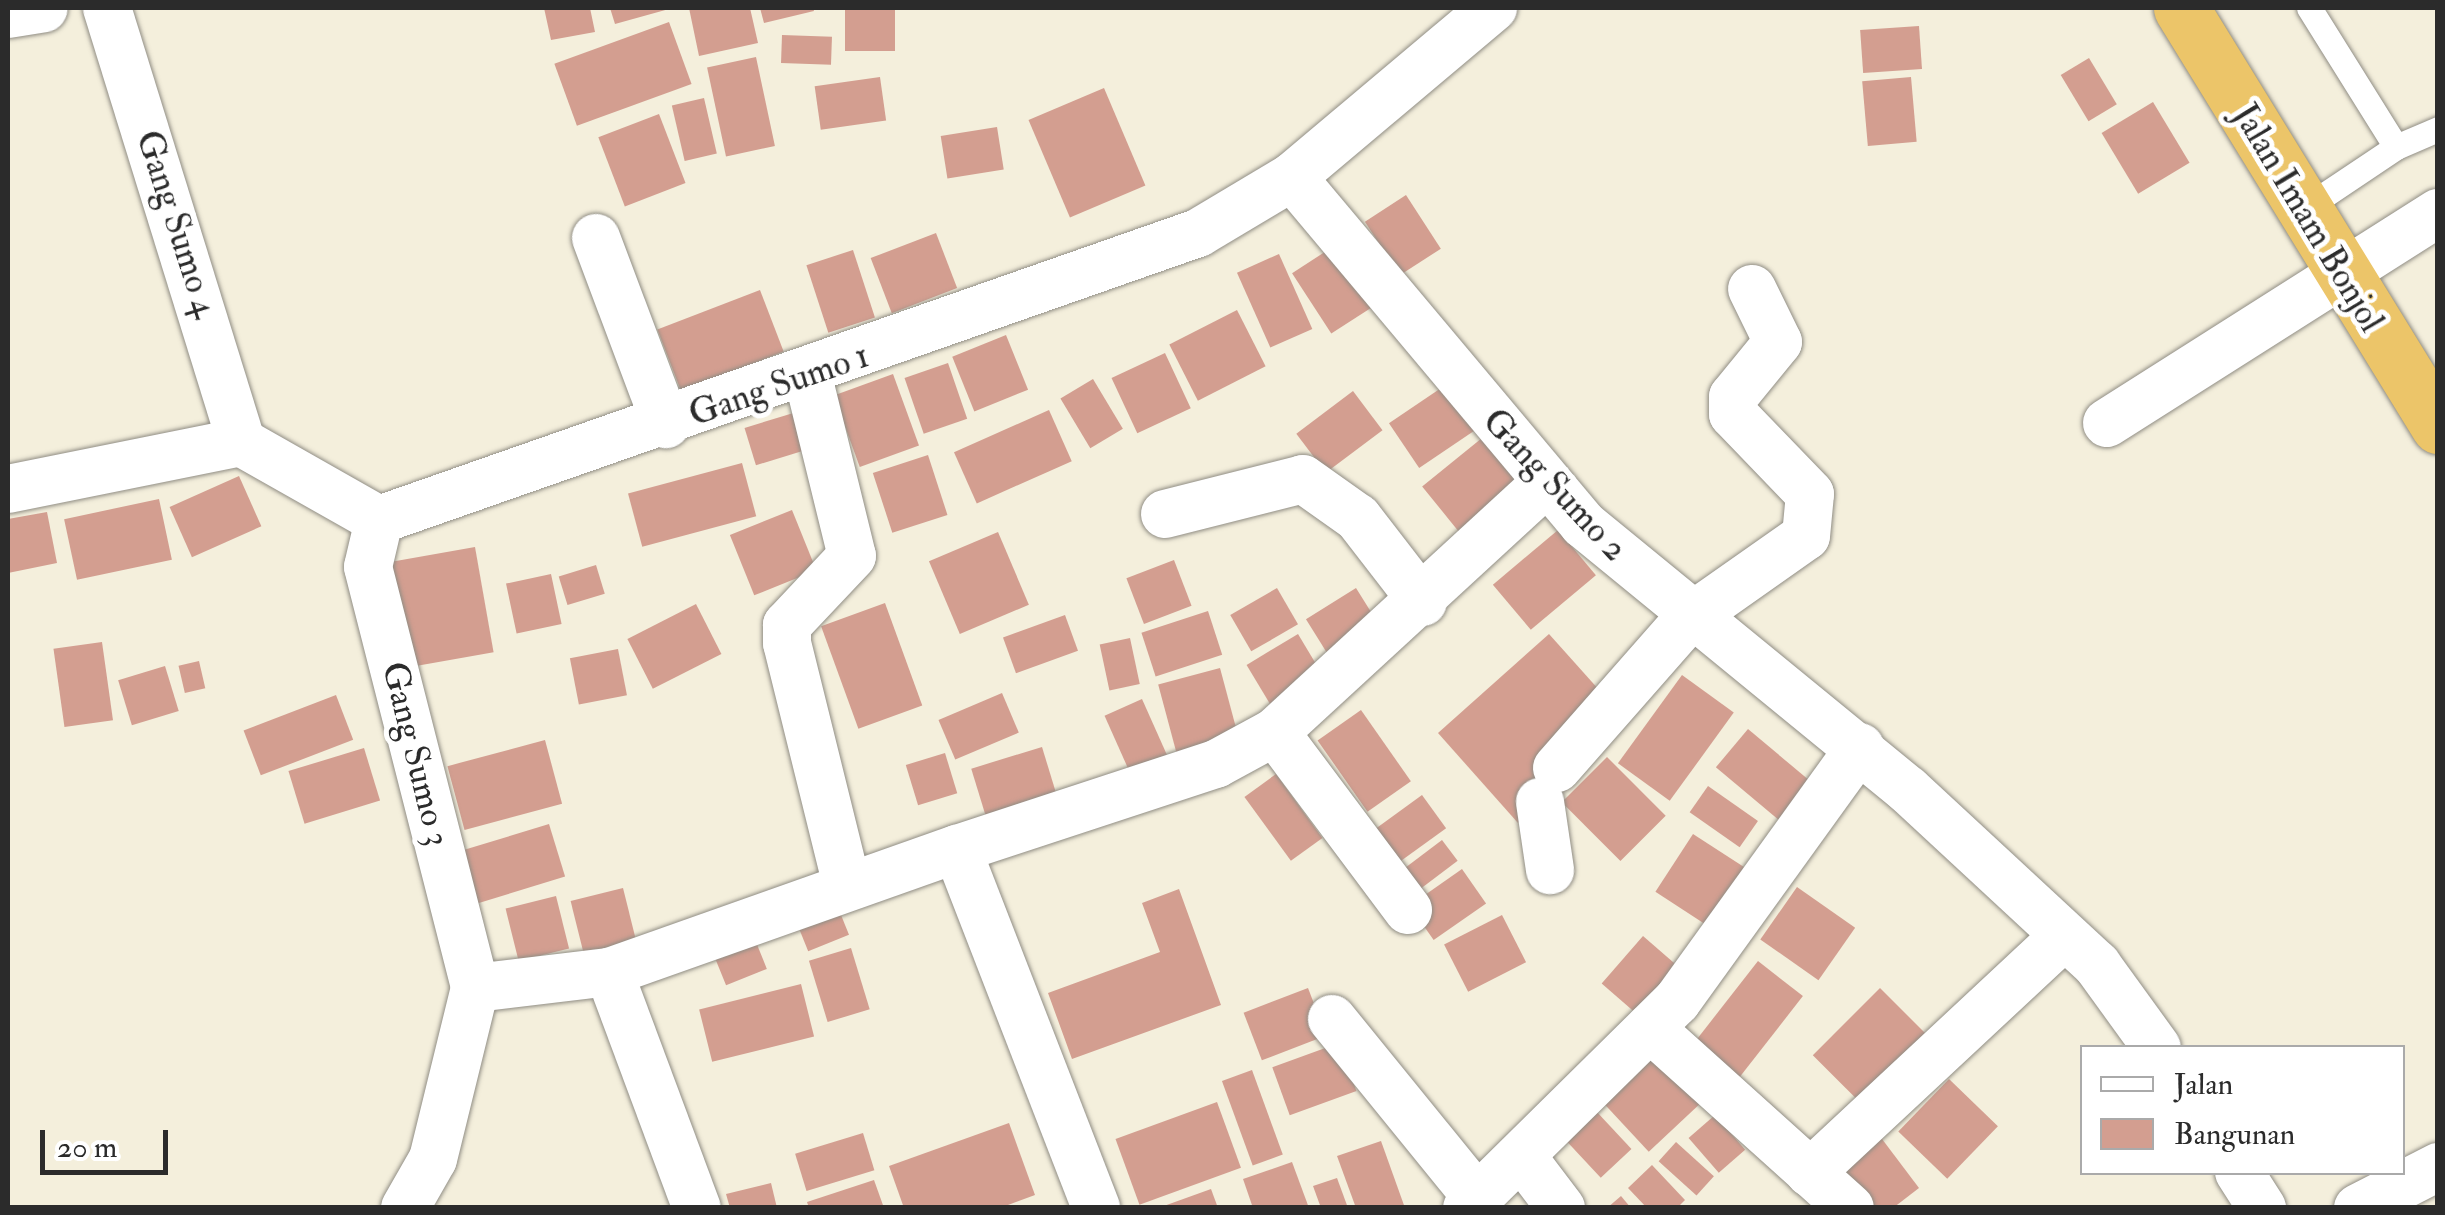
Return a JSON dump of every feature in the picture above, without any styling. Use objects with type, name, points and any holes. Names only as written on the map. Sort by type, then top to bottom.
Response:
[{"type":"highway","name":"Jalan Imam Bonjol","points":[[2181,8],[2339,272],[2438,426]]},
{"type":"street","points":[[8,14],[44,8]]},
{"type":"street","name":"Gang Sumo 4","points":[[107,8],[240,442]]},
{"type":"street","name":"Gang Sumo 1","points":[[378,520],[808,377],[1198,233],[1292,177],[1494,8]]},
{"type":"street","name":"Gang Sumo 2","points":[[1292,177],[1546,483],[1688,619],[1860,747],[2064,936],[2155,1045]]},
{"type":"street","points":[[2107,423],[2339,272],[2438,214]]},
{"type":"street","points":[[596,238],[666,424]]},
{"type":"street","points":[[1550,870],[1549,785],[1688,619],[1806,536],[1814,514],[1810,494],[1733,414],[1733,397],[1778,342],[1752,290]]},
{"type":"street","points":[[808,377],[852,556],[787,625],[786,642],[846,882]]},
{"type":"street","points":[[8,489],[240,442],[378,520]]},
{"type":"street","points":[[1165,514],[1303,479],[1358,518],[1423,602]]},
{"type":"street","points":[[405,1208],[434,1160],[475,988],[609,972],[846,882],[1216,764],[1275,732],[1423,602],[1546,483]]},
{"type":"street","name":"Gang Sumo 3","points":[[378,520],[368,567],[475,988]]},
{"type":"street","points":[[1275,732],[1408,910]]},
{"type":"street","points":[[1332,1020],[1473,1204],[1650,1028],[1860,747]]},
{"type":"street","points":[[958,849],[1096,1208]]},
{"type":"street","points":[[1810,1173],[2064,936]]},
{"type":"street","points":[[609,972],[698,1208]]},
{"type":"street","points":[[1650,1028],[1850,1208]]},
{"type":"street","points":[[1523,1158],[1560,1208]]},
{"type":"street","points":[[2358,1208],[2438,1168]]},
{"type":"street","points":[[2241,1175],[2262,1208]]},
{"type":"lane","points":[[2309,8],[2396,147]]},
{"type":"lane","points":[[2302,210],[2396,147],[2438,128]]},
{"type":"building","points":[[544,8],[590,8],[595,32],[551,40]]},
{"type":"building","points":[[610,8],[669,8],[669,9],[615,24]]},
{"type":"building","points":[[689,8],[750,8],[758,43],[699,56]]},
{"type":"building","points":[[760,8],[813,8],[814,11],[764,23]]},
{"type":"building","points":[[845,8],[895,8],[895,51],[845,51]]},
{"type":"building","points":[[669,22],[692,84],[577,126],[554,64]]},
{"type":"building","points":[[1919,26],[1922,69],[1863,73],[1860,30]]},
{"type":"building","points":[[782,35],[832,37],[831,65],[781,63]]},
{"type":"building","points":[[756,57],[775,146],[726,156],[707,67]]},
{"type":"building","points":[[2089,58],[2117,104],[2089,121],[2061,75]]},
{"type":"building","points":[[880,77],[886,121],[821,130],[815,86]]},
{"type":"building","points":[[1911,77],[1917,142],[1868,146],[1862,81]]},
{"type":"building","points":[[1104,88],[1145,186],[1070,218],[1029,120]]},
{"type":"building","points":[[704,98],[717,154],[685,161],[672,105]]},
{"type":"building","points":[[2153,102],[2190,163],[2138,194],[2102,133]]},
{"type":"building","points":[[659,114],[686,183],[625,206],[598,137]]},
{"type":"building","points":[[997,127],[1004,169],[947,178],[941,136]]},
{"type":"building","points":[[1406,195],[1441,249],[1400,275],[1365,222]]},
{"type":"building","points":[[936,233],[957,288],[892,313],[871,258]]},
{"type":"building","points":[[1334,246],[1373,306],[1331,334],[1292,273]]},
{"type":"building","points":[[853,250],[875,318],[828,333],[806,265]]},
{"type":"building","points":[[1279,254],[1312,329],[1270,348],[1237,273]]},
{"type":"building","points":[[760,290],[784,352],[681,391],[657,329]]},
{"type":"building","points":[[1237,310],[1266,366],[1198,401],[1169,345]]},
{"type":"building","points":[[1006,335],[1028,390],[974,411],[952,357]]},
{"type":"building","points":[[1165,353],[1191,408],[1137,433],[1112,378]]},
{"type":"building","points":[[948,363],[967,419],[924,434],[905,378]]},
{"type":"building","points":[[893,374],[919,445],[860,467],[834,396]]},
{"type":"building","points":[[1093,379],[1123,429],[1090,448],[1060,399]]},
{"type":"building","points":[[1447,384],[1477,429],[1419,468],[1389,423]]},
{"type":"building","points":[[1353,391],[1382,430],[1326,473],[1296,434]]},
{"type":"building","points":[[1049,410],[1072,461],[977,503],[954,452]]},
{"type":"building","points":[[800,411],[811,448],[756,465],[745,428]]},
{"type":"building","points":[[1482,438],[1525,492],[1466,540],[1422,486]]},
{"type":"building","points":[[928,455],[947,515],[892,533],[873,473]]},
{"type":"building","points":[[742,463],[756,516],[642,547],[628,494]]},
{"type":"building","points":[[239,476],[261,526],[192,557],[170,507]]},
{"type":"building","points":[[159,499],[172,560],[77,580],[64,519]]},
{"type":"building","points":[[792,510],[816,570],[754,595],[730,535]]},
{"type":"building","points":[[47,512],[57,563],[8,573],[8,519]]},
{"type":"building","points":[[1558,530],[1596,575],[1531,630],[1493,585]]},
{"type":"building","points":[[998,532],[1029,605],[960,634],[929,561]]},
{"type":"building","points":[[475,547],[494,652],[409,667],[390,562]]},
{"type":"building","points":[[1174,560],[1192,606],[1144,624],[1126,578]]},
{"type":"building","points":[[596,565],[605,594],[567,605],[559,576]]},
{"type":"building","points":[[551,574],[562,624],[517,633],[506,584]]},
{"type":"building","points":[[1277,588],[1298,624],[1251,651],[1230,615]]},
{"type":"building","points":[[1356,588],[1384,633],[1334,664],[1306,619]]},
{"type":"building","points":[[885,603],[922,705],[858,729],[821,626]]},
{"type":"building","points":[[696,604],[721,654],[653,689],[627,639]]},
{"type":"building","points":[[1208,611],[1222,655],[1156,676],[1141,633]]},
{"type":"building","points":[[1065,615],[1078,651],[1016,673],[1003,638]]},
{"type":"building","points":[[1298,634],[1326,681],[1275,712],[1247,665]]},
{"type":"building","points":[[1549,634],[1609,701],[1567,779],[1518,823],[1438,733]]},
{"type":"building","points":[[1130,638],[1140,684],[1109,690],[1100,644]]},
{"type":"building","points":[[102,642],[113,720],[64,727],[53,649]]},
{"type":"building","points":[[618,649],[627,695],[579,704],[570,658]]},
{"type":"building","points":[[199,661],[205,688],[185,693],[179,666]]},
{"type":"building","points":[[165,666],[179,711],[132,725],[118,680]]},
{"type":"building","points":[[1220,668],[1239,739],[1177,756],[1158,685]]},
{"type":"building","points":[[1682,675],[1734,713],[1670,801],[1618,763]]},
{"type":"building","points":[[1002,693],[1019,733],[955,760],[938,720]]},
{"type":"building","points":[[336,695],[353,740],[261,775],[244,730]]},
{"type":"building","points":[[1142,699],[1170,761],[1132,778],[1105,716]]},
{"type":"building","points":[[1361,710],[1411,781],[1367,812],[1318,740]]},
{"type":"building","points":[[1748,729],[1822,791],[1790,830],[1716,767]]},
{"type":"building","points":[[545,740],[562,804],[465,830],[447,766]]},
{"type":"building","points":[[1042,747],[1059,803],[988,825],[971,769]]},
{"type":"building","points":[[364,748],[380,801],[305,824],[288,771]]},
{"type":"building","points":[[945,753],[957,793],[918,805],[906,765]]},
{"type":"building","points":[[1607,757],[1666,816],[1620,861],[1562,802]]},
{"type":"building","points":[[1276,774],[1322,838],[1291,861],[1244,797]]},
{"type":"building","points":[[1708,786],[1758,821],[1740,847],[1690,812]]},
{"type":"building","points":[[1422,795],[1446,828],[1396,865],[1372,831]]},
{"type":"building","points":[[549,824],[565,877],[478,903],[462,851]]},
{"type":"building","points":[[1693,834],[1747,869],[1709,927],[1655,892]]},
{"type":"building","points":[[1442,840],[1458,861],[1407,899],[1392,878]]},
{"type":"building","points":[[1462,869],[1486,903],[1434,940],[1410,906]]},
{"type":"building","points":[[1797,887],[1855,928],[1818,980],[1760,939]]},
{"type":"building","points":[[623,888],[636,940],[584,953],[571,901]]},
{"type":"building","points":[[1179,889],[1221,1005],[1072,1059],[1048,993],[1160,952],[1142,903]]},
{"type":"building","points":[[556,896],[569,948],[519,961],[506,909]]},
{"type":"building","points":[[837,905],[849,935],[808,951],[796,921]]},
{"type":"building","points":[[1502,915],[1526,962],[1468,992],[1444,945]]},
{"type":"building","points":[[1643,936],[1677,966],[1636,1013],[1602,984]]},
{"type":"building","points":[[756,942],[767,969],[726,985],[715,958]]},
{"type":"building","points":[[851,948],[870,1009],[828,1022],[809,961]]},
{"type":"building","points":[[1758,961],[1803,996],[1731,1088],[1687,1052]]},
{"type":"building","points":[[801,984],[814,1036],[712,1062],[699,1009]]},
{"type":"building","points":[[1308,988],[1326,1036],[1262,1060],[1244,1013]]},
{"type":"building","points":[[1880,988],[1933,1041],[1866,1108],[1813,1055]]},
{"type":"building","points":[[1339,1043],[1356,1091],[1290,1115],[1272,1067]]},
{"type":"building","points":[[1651,1047],[1702,1102],[1649,1152],[1598,1097]]},
{"type":"building","points":[[1252,1070],[1283,1155],[1253,1166],[1222,1081]]},
{"type":"building","points":[[1949,1079],[1998,1126],[1947,1179],[1898,1132]]},
{"type":"building","points":[[1217,1102],[1241,1168],[1139,1205],[1116,1139]]},
{"type":"building","points":[[1596,1111],[1631,1149],[1601,1178],[1565,1140]]},
{"type":"building","points":[[1715,1115],[1745,1150],[1719,1173],[1689,1138]]},
{"type":"building","points":[[1009,1123],[1035,1195],[1000,1208],[904,1208],[889,1166]]},
{"type":"building","points":[[863,1133],[874,1170],[807,1191],[795,1154]]},
{"type":"building","points":[[1879,1135],[1919,1188],[1893,1208],[1857,1208],[1830,1170]]},
{"type":"building","points":[[1381,1141],[1405,1208],[1356,1208],[1337,1156]]},
{"type":"building","points":[[1676,1142],[1714,1176],[1697,1195],[1659,1161]]},
{"type":"building","points":[[1292,1162],[1309,1208],[1253,1208],[1243,1179]]},
{"type":"building","points":[[1652,1165],[1685,1200],[1677,1208],[1647,1208],[1628,1188]]},
{"type":"building","points":[[1337,1178],[1348,1208],[1321,1208],[1313,1186]]},
{"type":"building","points":[[874,1180],[884,1208],[809,1208],[807,1202]]},
{"type":"building","points":[[771,1183],[777,1208],[730,1208],[726,1194]]},
{"type":"building","points":[[1211,1189],[1218,1208],[1161,1208],[1161,1207]]},
{"type":"building","points":[[1621,1196],[1631,1208],[1607,1208]]}]
